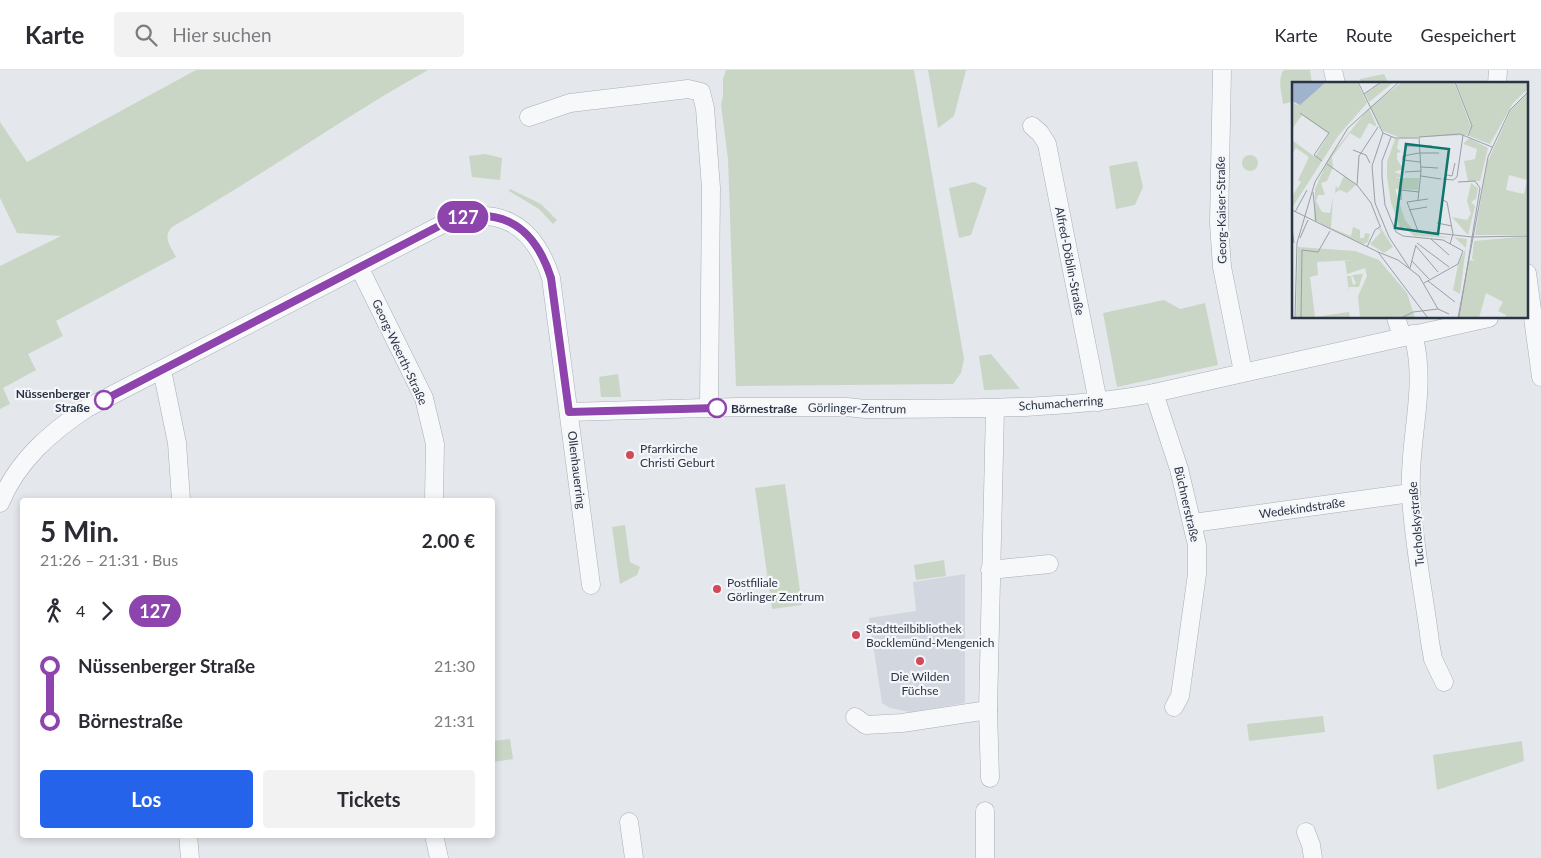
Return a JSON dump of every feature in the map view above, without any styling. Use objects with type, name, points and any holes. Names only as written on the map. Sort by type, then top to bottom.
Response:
[{"type":"street","name":"Georg-Kaiser-Straße","points":[[1221,73],[1219,223],[1222,267],[1243,372]]},
{"type":"street","points":[[529,117],[570,103],[688,88],[701,92],[705,108],[711,188],[709,408]]},
{"type":"street","name":"Alfred-Döblin-Straße","points":[[1032,126],[1040,133],[1047,144],[1098,402]]},
{"type":"street","name":"Ollenhauerring","points":[[0,503],[9,484],[35,449],[56,429],[87,408],[441,225],[461,217],[497,217],[526,232],[539,246],[551,278],[591,585]]},
{"type":"street","name":"Georg-Weerth-Straße","points":[[359,267],[424,398],[435,444],[434,498]]},
{"type":"street","points":[[1528,278],[1534,308],[1541,378]]},
{"type":"street","name":"Tucholskystraße","points":[[1397,319],[1419,356],[1420,381],[1412,457],[1411,493],[1430,642],[1433,658],[1444,682]]},
{"type":"street","name":"Schumacherring","points":[[994,408],[1098,402],[1154,393],[1484,319]]},
{"type":"street","points":[[162,370],[177,443],[182,498]]},
{"type":"street","name":"Büchnerstraße","points":[[1154,393],[1179,469],[1197,545],[1197,574],[1180,696],[1174,708]]},
{"type":"street","name":"Görlinger-Zentrum","points":[[569,412],[709,408],[994,408]]},
{"type":"street","points":[[990,778],[988,710],[994,408]]},
{"type":"street","name":"Wedekindstraße","points":[[1193,523],[1411,493]]},
{"type":"street","points":[[990,570],[1050,564]]},
{"type":"street","points":[[856,717],[866,725],[988,710]]},
{"type":"street","points":[[984,811],[985,858]]},
{"type":"street","points":[[629,822],[634,858]]},
{"type":"street","points":[[1306,832],[1313,858]]},
{"type":"street","points":[[188,838],[190,858]]},
{"type":"street","points":[[435,838],[439,858]]},
{"type":"shaded area","name":"Die Wilden Füchse","points":[[965,574],[965,703],[910,712],[890,708],[882,703],[869,618],[916,611],[913,582]]},
{"type":"green space","points":[[196,70],[428,70],[363,108],[236,189],[172,227],[168,238],[176,257],[56,321],[63,336],[28,354],[36,370],[3,388],[10,404],[0,409],[0,266],[61,236],[17,233],[0,198],[0,122],[27,162]]},
{"type":"green space","points":[[726,70],[914,70],[964,359],[961,373],[953,384],[736,386],[728,159],[721,105],[723,79]]},
{"type":"green space","points":[[928,70],[966,70],[954,116],[938,128]]},
{"type":"green space","points":[[1284,70],[1310,70],[1312,82],[1292,82],[1292,102],[1283,104],[1280,82]]},
{"type":"green space","points":[[1384,74],[1388,82],[1361,82],[1360,79]]},
{"type":"green space","points":[[485,154],[502,158],[500,180],[472,177],[469,156]]},
{"type":"green space","points":[[1247,155],[1253,155],[1258,160],[1256,169],[1247,171],[1242,166],[1242,160]]},
{"type":"green space","points":[[1137,161],[1143,187],[1135,205],[1116,209],[1109,166]]},
{"type":"green space","points":[[974,182],[987,188],[971,235],[959,238],[949,188]]},
{"type":"green space","points":[[510,189],[541,204],[557,220],[553,224],[539,209],[509,191]]},
{"type":"green space","points":[[1164,300],[1180,309],[1205,303],[1218,365],[1117,387],[1103,313]]},
{"type":"green space","points":[[991,354],[1020,389],[984,390],[979,356]]},
{"type":"green space","points":[[618,374],[621,397],[601,397],[599,377]]},
{"type":"green space","points":[[785,484],[802,605],[772,609],[755,488]]},
{"type":"green space","points":[[625,525],[630,562],[640,567],[637,575],[620,584],[612,527]]},
{"type":"green space","points":[[944,560],[946,576],[916,580],[914,565]]},
{"type":"green space","points":[[1323,716],[1325,732],[1249,741],[1247,724]]},
{"type":"green space","points":[[510,739],[513,759],[495,762],[495,741]]},
{"type":"green space","points":[[1522,741],[1524,761],[1437,790],[1433,755]]},
{"type":"bus line","name":"127","points":[[104,400],[441,225],[461,217],[481,215],[497,217],[526,232],[539,246],[546,260],[551,278],[569,412],[717,408]]},
{"type":"place","name":"Nüssenberger Straße","points":[[104,400]]},
{"type":"place","name":"Börnestraße","points":[[717,408]]},
{"type":"place","name":"Pfarrkirche Christi Geburt","points":[[630,455]]},
{"type":"place","name":"Postfiliale Görlinger Zentrum","points":[[717,589]]},
{"type":"place","name":"Stadtteilbibliothek Bocklemünd-Mengenich","points":[[856,635]]},
{"type":"place","name":"Die Wilden Füchse","points":[[920,661]]}]
